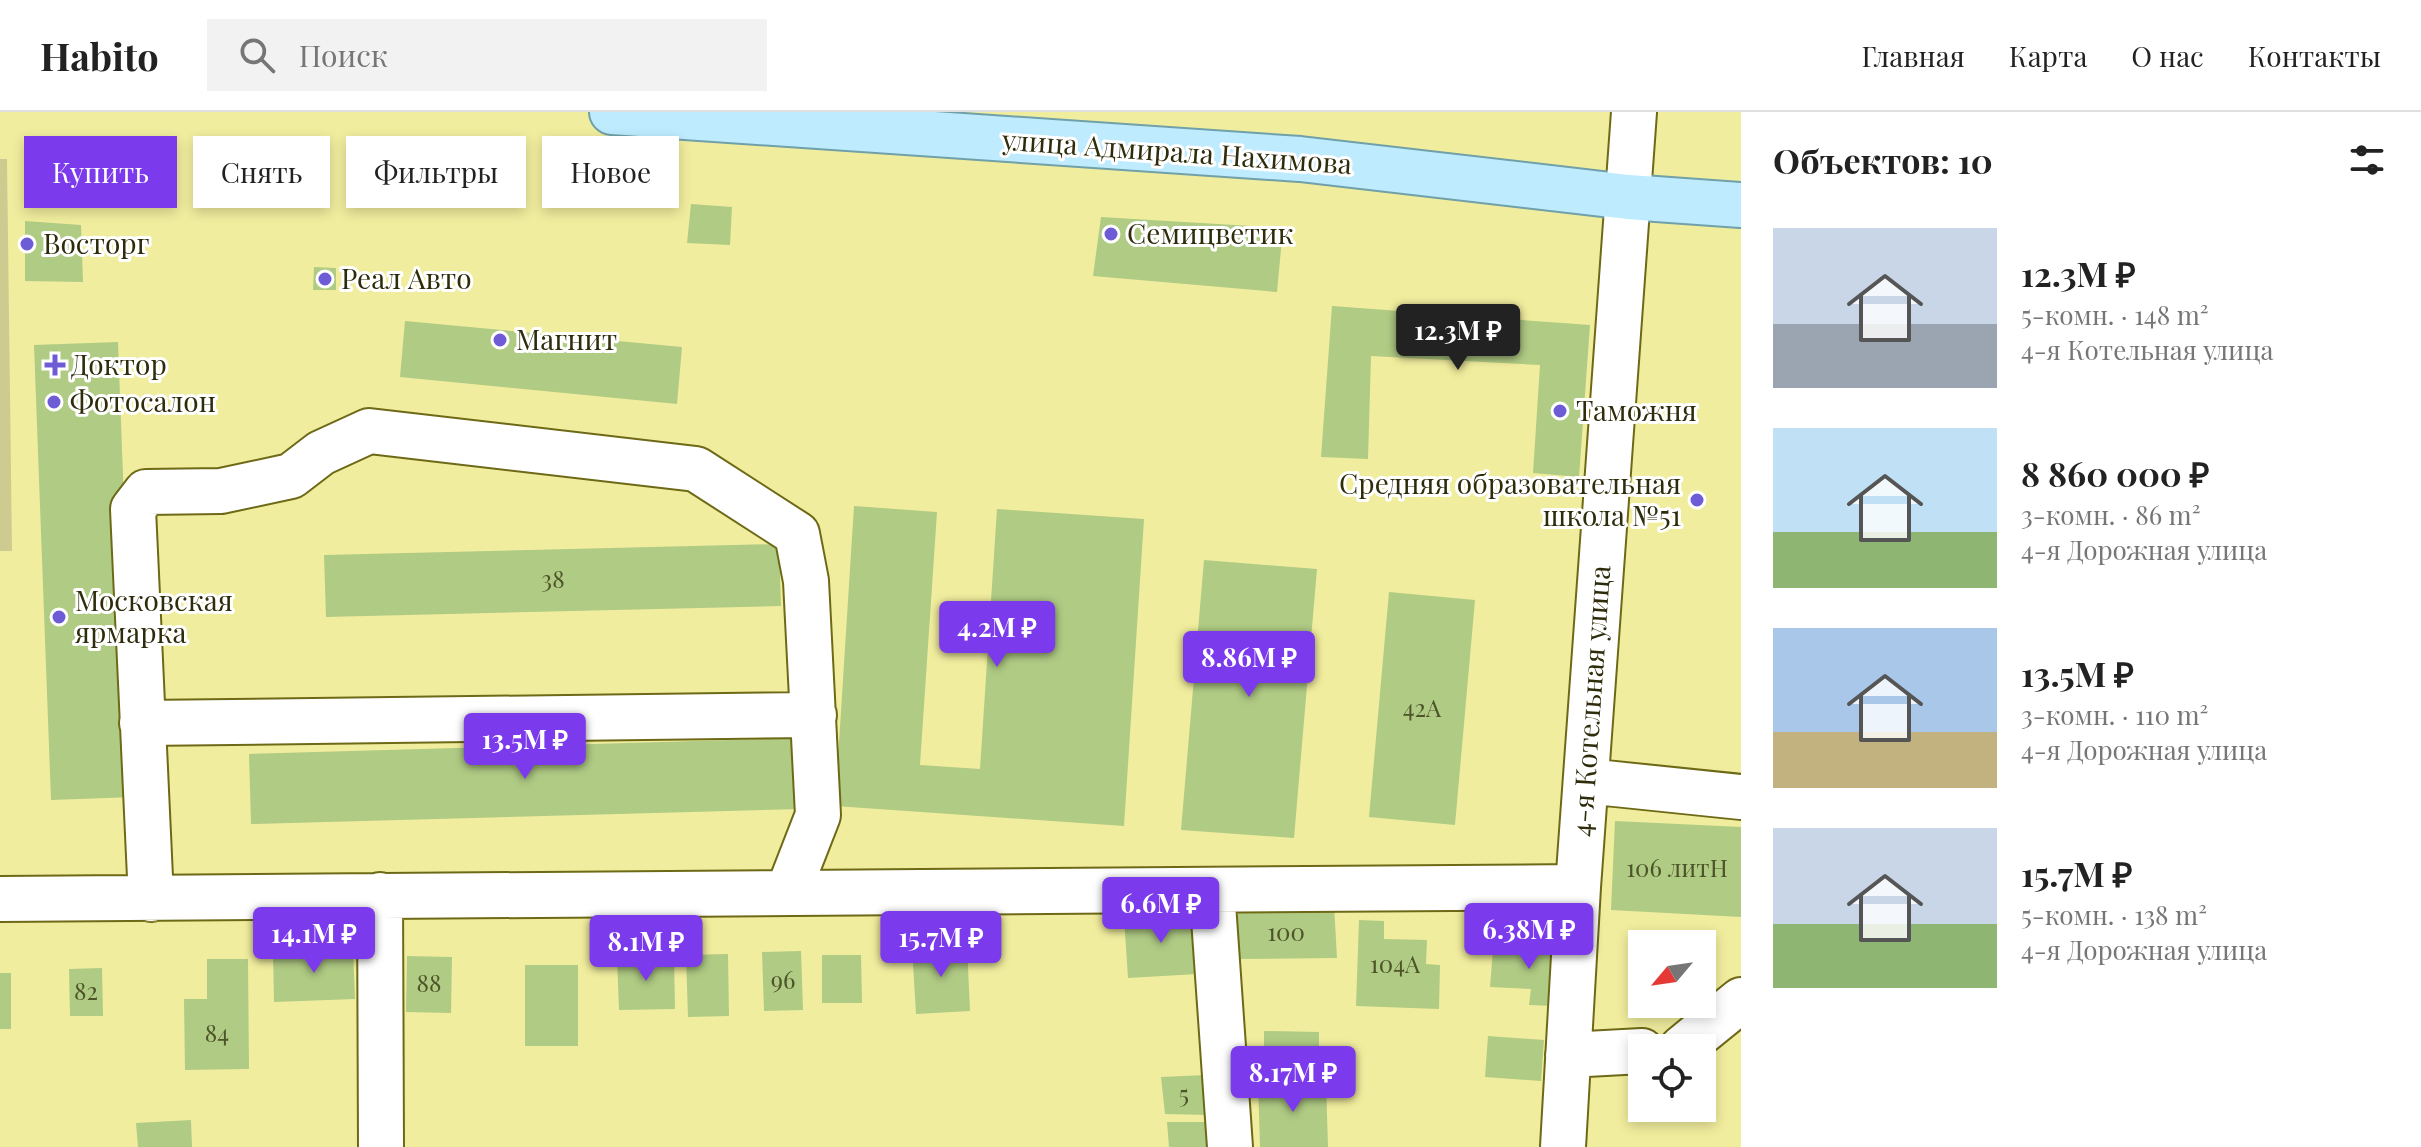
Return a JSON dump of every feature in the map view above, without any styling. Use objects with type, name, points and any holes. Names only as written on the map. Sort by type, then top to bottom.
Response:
[{"type":"main road","name":"улица Адмирала Нахимова","points":[[612,112],[1300,159],[1628,197],[1741,205]]},
{"type":"street","name":"4-я Котельная улица","points":[[1563,1147],[1578,887],[1634,112]]},
{"type":"street","points":[[151,899],[133,509],[146,492],[221,491],[291,476],[321,453],[369,431],[696,469],[797,534],[806,581],[818,815],[788,892]]},
{"type":"street","points":[[142,723],[814,715]]},
{"type":"street","points":[[1586,781],[1741,797]]},
{"type":"street","points":[[0,899],[1578,887]]},
{"type":"street","points":[[1212,890],[1230,1147]]},
{"type":"street","points":[[380,895],[381,1147]]},
{"type":"street","points":[[1699,1034],[1741,1000]]},
{"type":"street","points":[[1568,1055],[1628,1052]]},
{"type":"shaded area","points":[[0,159],[7,159],[12,551],[0,551]]},
{"type":"building","points":[[691,204],[732,207],[730,245],[687,243]]},
{"type":"building","points":[[1101,217],[1283,228],[1277,292],[1093,276]]},
{"type":"building","points":[[25,221],[81,225],[83,282],[25,281]]},
{"type":"building","name":"Реал Авто","points":[[314,267],[336,268],[336,290],[313,290]]},
{"type":"building","name":"Таможня","points":[[1332,306],[1590,325],[1579,477],[1533,473],[1540,365],[1371,356],[1368,459],[1321,457]]},
{"type":"building","points":[[405,321],[682,347],[677,404],[400,377]]},
{"type":"building","points":[[118,342],[135,797],[51,800],[34,345]]},
{"type":"building","points":[[854,506],[937,512],[920,765],[980,769],[997,509],[1144,519],[1124,826],[835,806]]},
{"type":"building","points":[[779,544],[781,606],[326,617],[324,555]]},
{"type":"building","points":[[1204,560],[1317,569],[1294,838],[1181,830]]},
{"type":"building","points":[[1389,592],[1475,600],[1455,825],[1369,817]]},
{"type":"building","points":[[797,738],[800,809],[251,824],[249,754]]},
{"type":"building","points":[[1615,821],[1741,827],[1741,917],[1611,910]]},
{"type":"building","points":[[1334,905],[1337,958],[1237,959],[1235,908]]},
{"type":"building","points":[[1195,913],[1198,974],[1128,978],[1124,917]]},
{"type":"building","points":[[1359,920],[1384,921],[1384,939],[1427,940],[1426,964],[1440,965],[1439,1009],[1356,1006]]},
{"type":"building","points":[[1535,938],[1560,940],[1556,1006],[1529,1005],[1531,989],[1490,987],[1493,949],[1534,951]]},
{"type":"building","points":[[967,944],[970,1011],[916,1014],[912,947]]},
{"type":"building","points":[[353,948],[355,999],[274,1002],[273,951]]},
{"type":"building","points":[[801,951],[803,1010],[764,1011],[762,952]]},
{"type":"building","points":[[728,954],[729,1016],[688,1017],[686,955]]},
{"type":"building","points":[[822,955],[861,955],[862,1003],[822,1003]]},
{"type":"building","points":[[407,956],[452,957],[451,1013],[406,1012]]},
{"type":"building","points":[[674,956],[675,1009],[619,1010],[617,957]]},
{"type":"building","points":[[207,959],[248,959],[249,1069],[185,1070],[184,999],[207,999]]},
{"type":"building","points":[[525,965],[578,965],[578,1046],[525,1046]]},
{"type":"building","points":[[102,968],[103,1016],[70,1016],[69,969]]},
{"type":"building","points":[[0,973],[11,973],[11,1029],[0,1029]]},
{"type":"building","points":[[1264,1031],[1319,1032],[1319,1074],[1264,1074]]},
{"type":"building","points":[[1488,1036],[1544,1040],[1541,1081],[1485,1077]]},
{"type":"building","points":[[1205,1075],[1207,1115],[1165,1114],[1161,1077]]},
{"type":"building","points":[[1326,1081],[1328,1147],[1260,1147],[1258,1082]]},
{"type":"building","points":[[191,1120],[192,1147],[138,1147],[136,1123]]},
{"type":"building","points":[[1167,1122],[1210,1122],[1211,1147],[1169,1147]]},
{"type":"place","name":"Семицветик","points":[[1111,234]]},
{"type":"place","name":"Восторг","points":[[27,244]]},
{"type":"place","name":"Реал Авто","points":[[325,279]]},
{"type":"place","name":"Магнит","points":[[500,340]]},
{"type":"place","name":"Доктор","points":[[55,365]]},
{"type":"place","name":"Фотосалон","points":[[54,402]]},
{"type":"place","name":"Таможня","points":[[1560,411]]},
{"type":"place","name":"Средняя образовательная школа №51","points":[[1697,500]]},
{"type":"place","name":"Московская ярмарка","points":[[59,617]]}]
